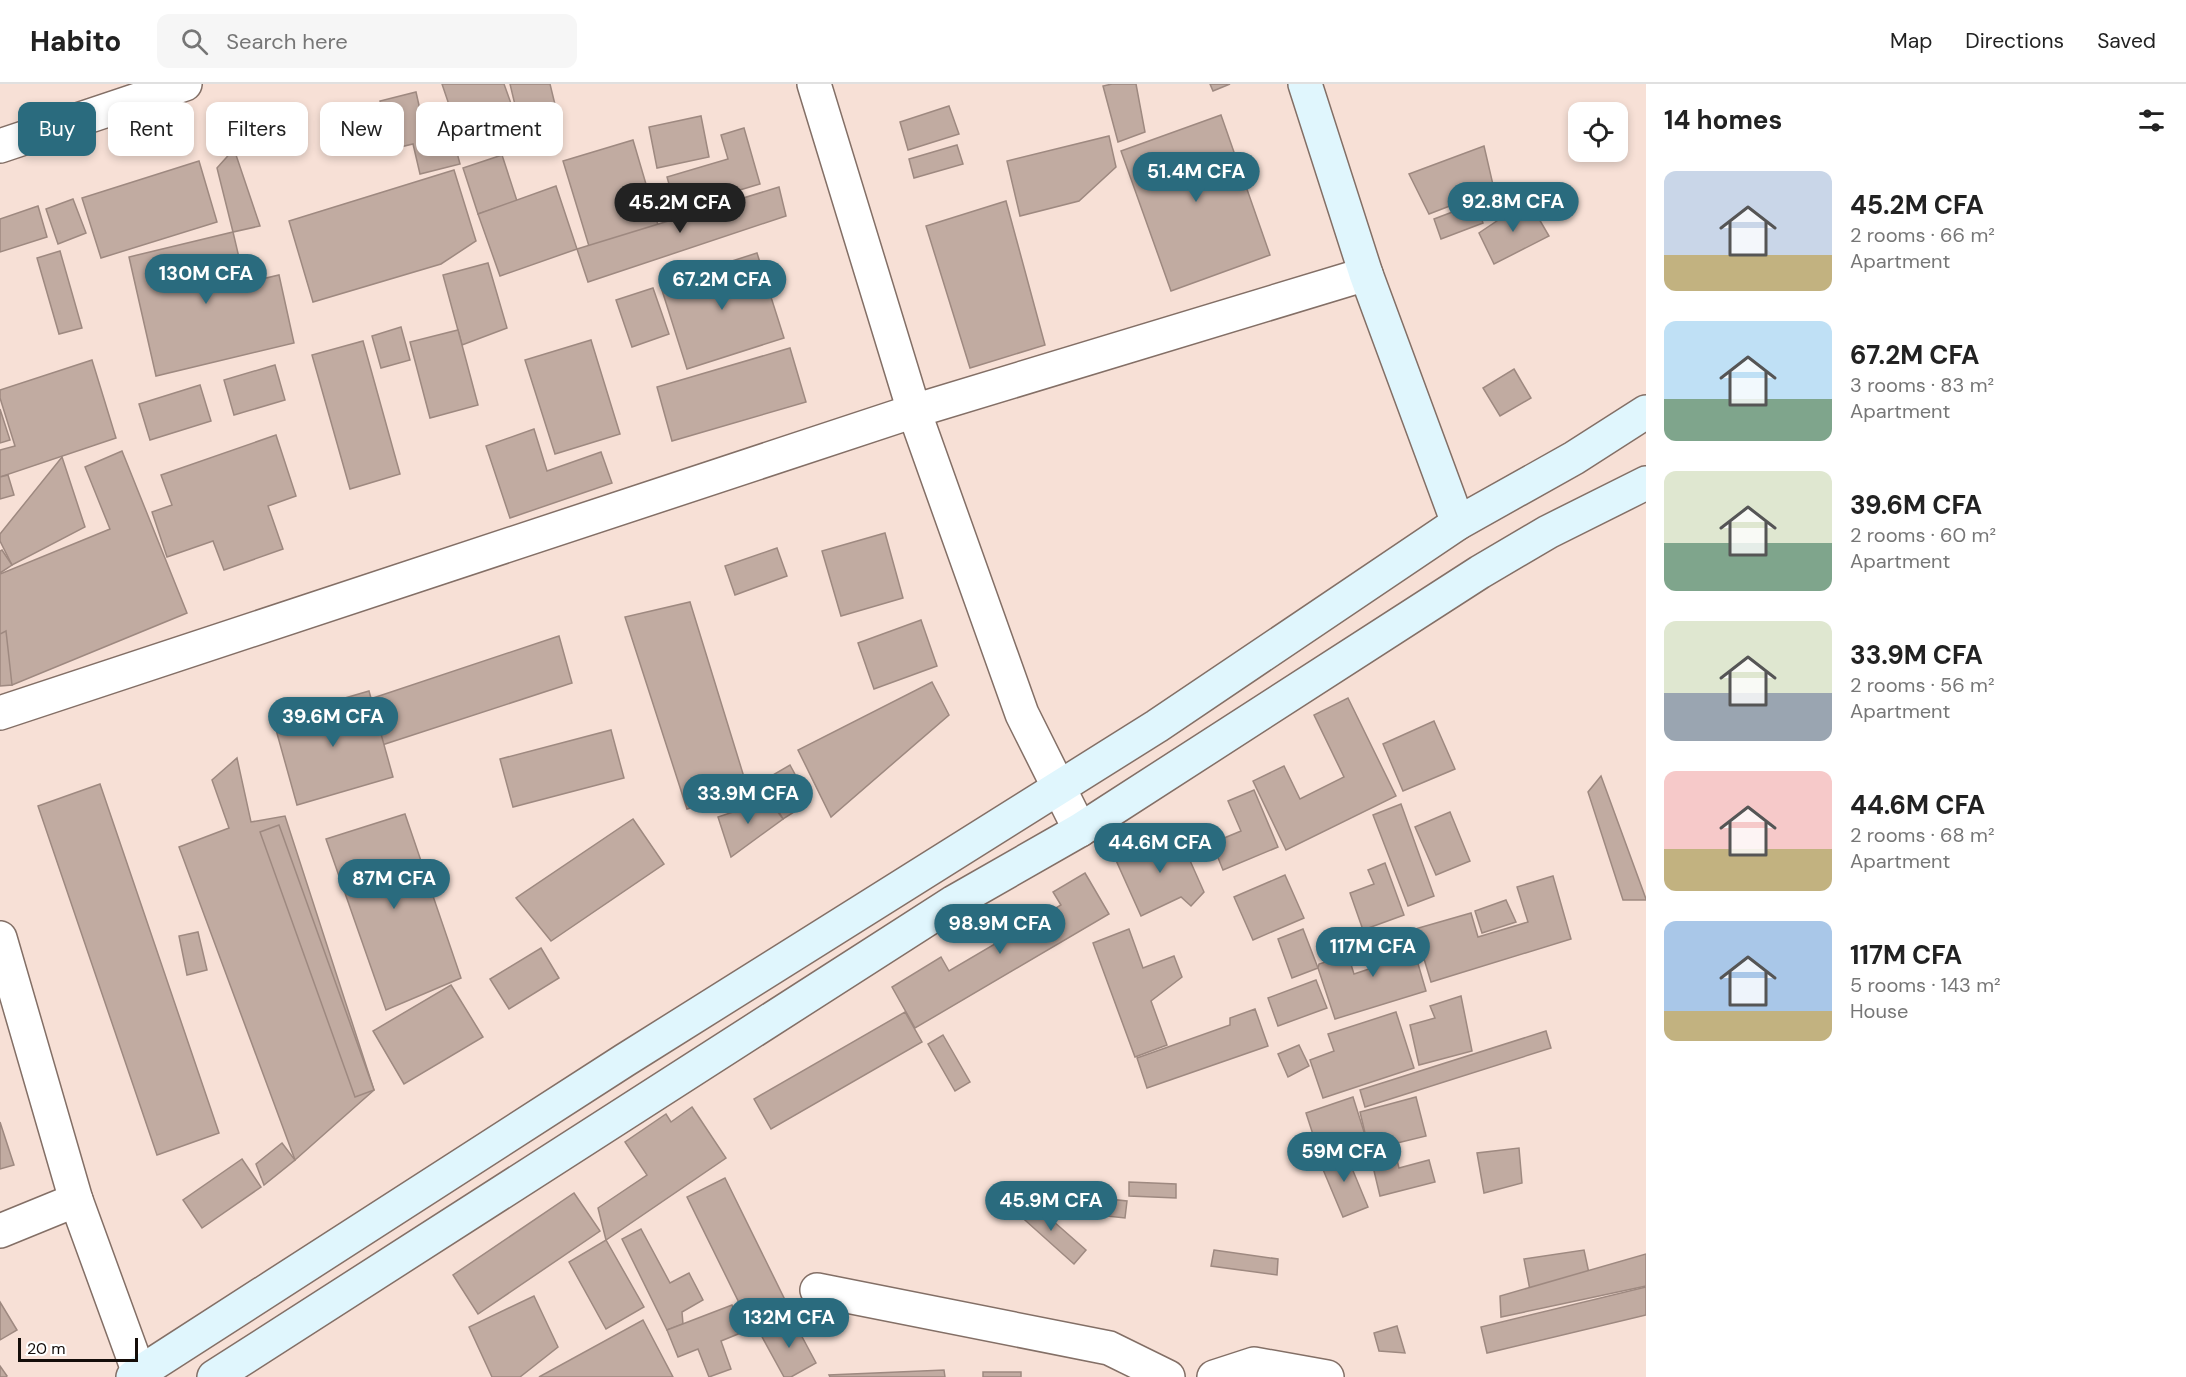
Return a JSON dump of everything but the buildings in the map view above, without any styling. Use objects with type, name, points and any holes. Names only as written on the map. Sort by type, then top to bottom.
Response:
[{"type":"street","points":[[0,146],[185,84]]},
{"type":"street","points":[[814,84],[914,411],[1022,714],[1080,830]]},
{"type":"street","points":[[1305,84],[1366,274],[1458,522]]},
{"type":"street","points":[[0,713],[914,411],[1366,274]]},
{"type":"street","points":[[0,938],[76,1200],[136,1375],[625,1060],[1157,726],[1458,522],[1574,458],[1646,412]]},
{"type":"street","points":[[214,1377],[954,902],[1080,830],[1480,572],[1548,532],[1646,483]]},
{"type":"street","points":[[0,1231],[76,1200]]},
{"type":"street","points":[[817,1290],[1109,1348],[1168,1377]]},
{"type":"street","points":[[1214,1377],[1254,1364],[1327,1377]]}]
